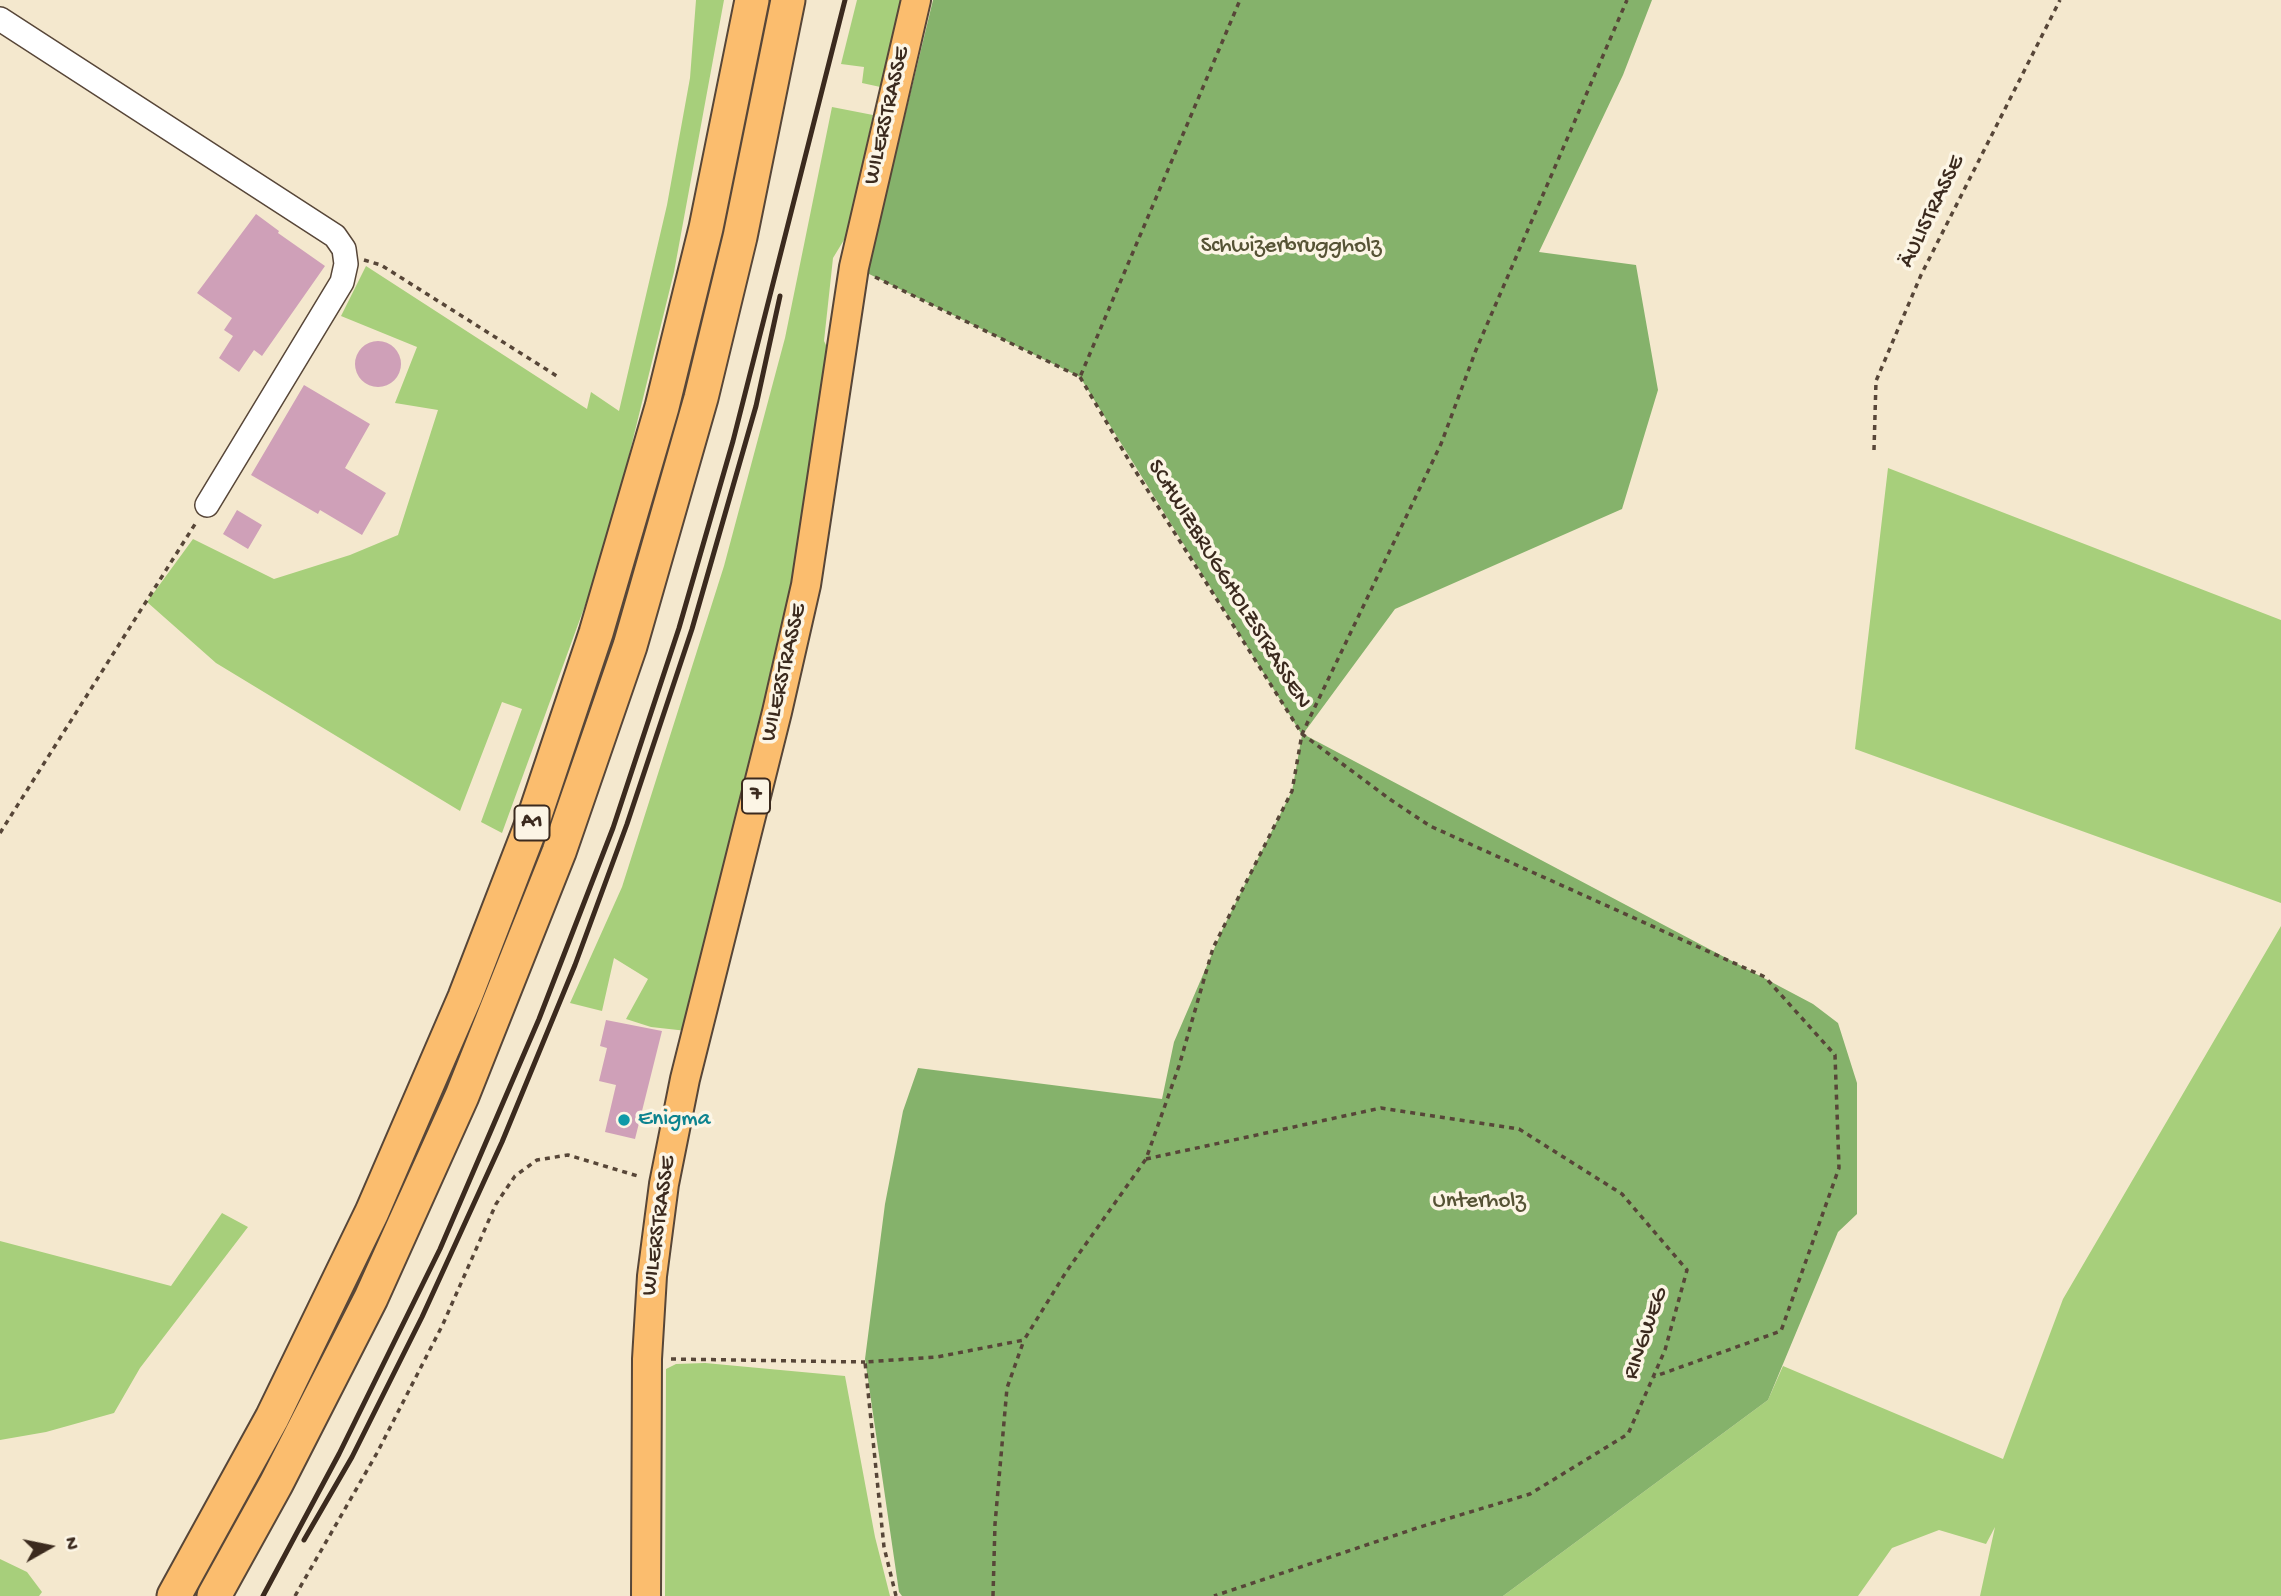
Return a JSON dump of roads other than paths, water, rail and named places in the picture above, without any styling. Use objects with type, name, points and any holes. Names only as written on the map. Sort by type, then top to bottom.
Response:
[{"type":"highway","name":"A1","points":[[174,1596],[272,1418],[372,1212],[465,997],[533,821],[596,633],[662,407],[706,228],[752,0]]},
{"type":"highway","name":"A1","points":[[214,1596],[319,1402],[382,1274],[467,1084],[564,839],[630,646],[701,398],[740,237],[788,0]]},
{"type":"main road","name":"WILERSTRASSE","points":[[646,1596],[647,1359],[652,1276],[664,1184],[685,1079],[803,598],[854,267],[916,0]]},
{"type":"street","points":[[0,19],[335,236],[344,249],[342,282],[207,505]]},
{"type":"railway","points":[[263,1596],[339,1454],[440,1249],[539,1019],[613,828],[679,628],[733,441],[845,0]]},
{"type":"railway","points":[[304,1540],[352,1457],[422,1317],[502,1142],[575,965],[627,824],[692,629],[756,406],[780,296]]},
{"type":"place","name":"Enigma","points":[[624,1120]]},
{"type":"park label","name":"Schwizerbruggholz","points":[[1291,247]]},
{"type":"park label","name":"Unterholz","points":[[1479,1202]]}]
